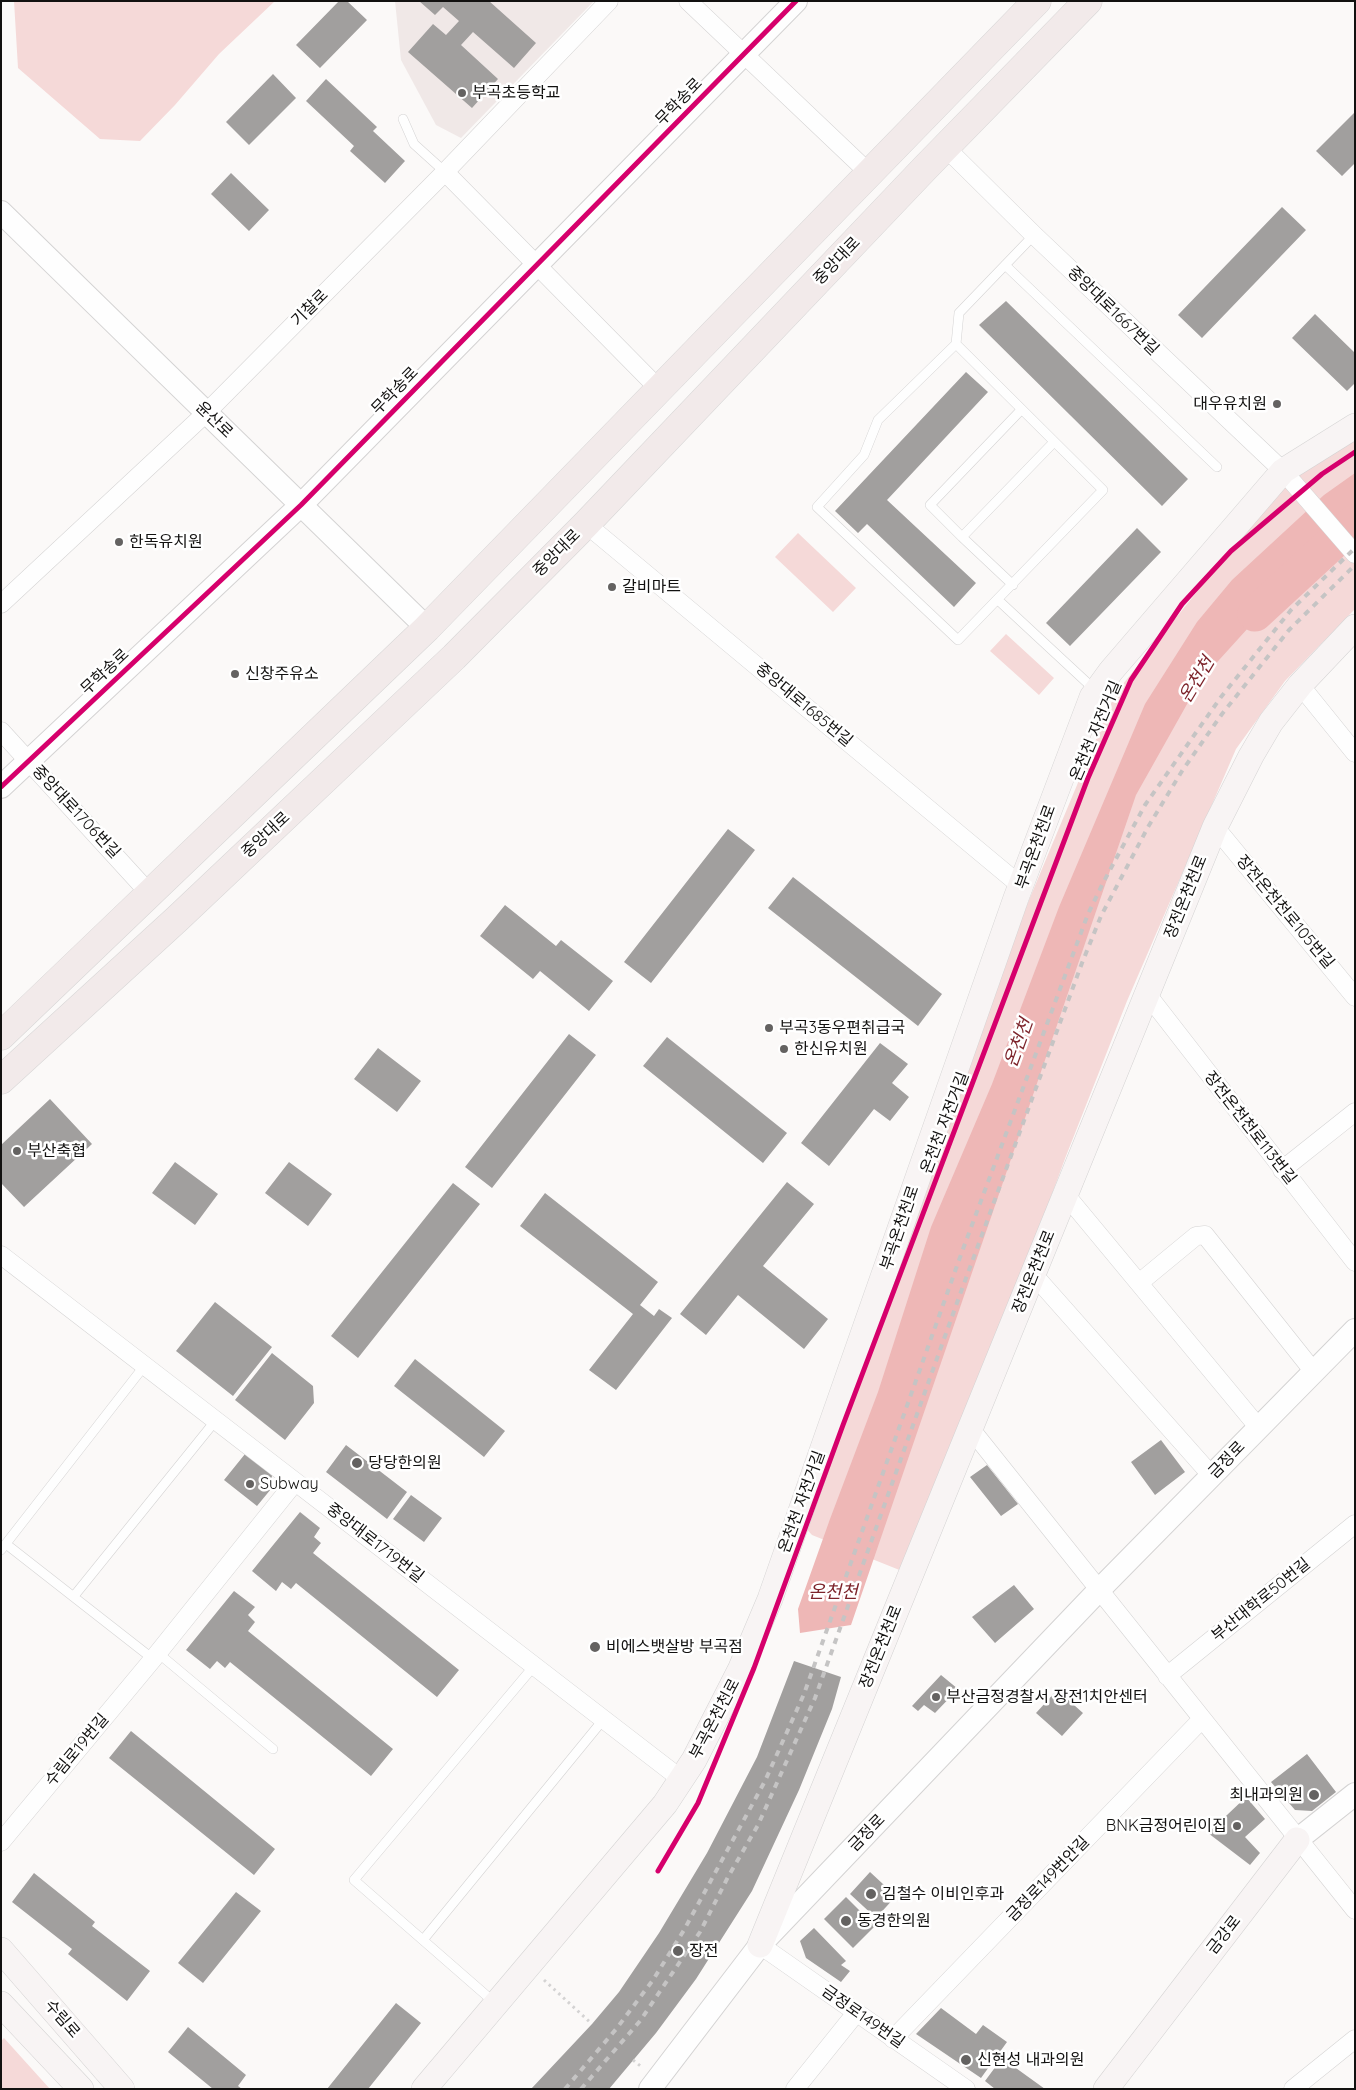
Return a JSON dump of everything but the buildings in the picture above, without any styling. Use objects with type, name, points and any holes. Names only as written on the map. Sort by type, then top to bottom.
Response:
[{"type":"main road","points":[[1,1036],[427,628],[1037,1]]},
{"type":"main road","name":"중앙대로","points":[[1,1080],[177,919],[454,657],[586,524],[1088,1]]},
{"type":"main road","name":"부곡온천천로","points":[[424,2089],[665,1804],[694,1760],[740,1670],[770,1598],[1021,886],[1078,732],[1096,690],[1110,671],[1282,471],[1355,426]]},
{"type":"main road","name":"장전온천천로","points":[[760,1945],[1215,828],[1250,756],[1271,722],[1300,685],[1355,627]]},
{"type":"main road","name":"금강로","points":[[1106,2089],[1297,1840]]},
{"type":"main road","name":"수림로","points":[[1,1950],[122,2089]]},
{"type":"main road","name":"수림로","points":[[1,2004],[81,2089]]},
{"type":"street","name":"기찰로","points":[[1,604],[206,413],[445,172],[609,1]]},
{"type":"street","points":[[688,1],[869,174]]},
{"type":"street","name":"무학송로","points":[[1,787],[301,506],[796,1]]},
{"type":"street","name":"중앙대로1667번길","points":[[946,148],[1034,235],[1282,471],[1355,554]]},
{"type":"street","points":[[445,172],[659,389]]},
{"type":"street","name":"윤산로","points":[[1,212],[427,628]]},
{"type":"street","name":"중앙대로1685번길","points":[[586,524],[1021,886]]},
{"type":"street","points":[[1300,685],[1355,753]]},
{"type":"street","name":"중앙대로1706번길","points":[[1,731],[150,894]]},
{"type":"street","name":"장전온천천로105번길","points":[[1215,828],[1355,997]]},
{"type":"street","name":"장전온천천로113번길","points":[[1147,994],[1355,1262]]},
{"type":"street","points":[[1282,1170],[1355,1112]]},
{"type":"street","points":[[1065,1194],[1259,1428]]},
{"type":"street","points":[[1139,1283],[1196,1236],[1205,1235],[1314,1372]]},
{"type":"street","name":"중앙대로1719번길","points":[[1,1255],[681,1779]]},
{"type":"street","points":[[1033,1274],[1212,1476]]},
{"type":"street","name":"금정로","points":[[650,2089],[760,1945],[1099,1590],[1355,1330]]},
{"type":"street","points":[[970,1428],[1297,1840],[1355,1910]]},
{"type":"street","name":"수림로19번길","points":[[1,1842],[156,1656],[296,1482]]},
{"type":"street","name":"부산대학로50번길","points":[[1167,1676],[1355,1524]]},
{"type":"street","name":"금정로149번안길","points":[[894,2039],[1202,1719]]},
{"type":"street","name":"금강로","points":[[1297,1840],[1355,1794]]},
{"type":"street","name":"금정로149번길","points":[[760,1945],[963,2088]]},
{"type":"street","points":[[795,2089],[856,2012]]},
{"type":"street","points":[[1293,2089],[1355,2039]]},
{"type":"lane","points":[[403,119],[414,144],[445,172]]},
{"type":"lane","points":[[956,344],[1103,490],[958,640],[817,507],[864,455],[878,420],[956,344],[959,313],[1034,235]]},
{"type":"lane","points":[[1005,265],[1217,466]]},
{"type":"lane","points":[[1012,585],[930,505],[1021,410]]},
{"type":"lane","points":[[962,537],[1054,442]]},
{"type":"lane","points":[[998,600],[1096,690]]},
{"type":"lane","points":[[145,1365],[4,1547],[156,1656],[272,1749]]},
{"type":"lane","points":[[74,1596],[216,1420]]},
{"type":"lane","points":[[495,2003],[354,1880],[534,1666]]},
{"type":"lane","points":[[423,1940],[603,1720]]},
{"type":"path","points":[[543,1979],[592,2024]]},
{"type":"shaded area","points":[[14,1],[275,1],[219,54],[175,105],[140,141],[100,139],[18,68]]},
{"type":"shaded area","name":"부곡초등학교","points":[[395,1],[594,1],[461,138],[436,125],[401,60]]},
{"type":"shaded area","points":[[1355,434],[1355,609],[1285,681],[1236,749],[1127,1001],[1066,1156],[1002,1330],[902,1571],[812,1535],[802,1524],[1024,912],[1115,694],[1280,488]]},
{"type":"shaded area","points":[[798,533],[856,588],[833,612],[775,557]]},
{"type":"shaded area","points":[[1006,634],[1054,678],[1039,695],[990,651]]},
{"type":"shaded area","points":[[4,2038],[50,2089],[1,2089],[1,2041]]},
{"type":"water","name":"온천천","points":[[1355,473],[1355,510],[1200,681],[1136,795],[851,1625],[800,1633],[798,1609],[878,1392],[931,1227],[992,1084],[1059,907],[1145,704],[1197,622],[1232,580],[1324,495]]},
{"type":"waterway","name":"온천천","points":[[1255,614],[1355,522]]},
{"type":"railway","points":[[565,2089],[617,2028],[653,1980],[684,1930],[765,1781],[804,1694],[963,1249],[1088,914],[1103,883],[1145,805],[1221,697],[1291,610],[1355,548]]},
{"type":"railway","points":[[581,2089],[640,2021],[700,1932],[728,1877],[758,1825],[815,1698],[958,1300],[1101,916],[1148,827],[1182,771],[1222,714],[1289,630],[1355,565]]},
{"type":"cycle path","points":[[1,787],[301,505],[796,1]]},
{"type":"cycle path","name":"온천천 자전거길","points":[[658,1871],[698,1803],[754,1668],[843,1425],[1088,778],[1131,680],[1182,604],[1231,551],[1322,474],[1355,452]]},
{"type":"place","name":"부곡초등학교","points":[[462,93]]},
{"type":"place","name":"대우유치원","points":[[1277,404]]},
{"type":"place","name":"한독유치원","points":[[119,542]]},
{"type":"place","name":"갈비마트","points":[[612,587]]},
{"type":"place","name":"신창주유소","points":[[235,674]]},
{"type":"place","name":"부곡3동우편취급국","points":[[769,1028]]},
{"type":"place","name":"한신유치원","points":[[784,1049]]},
{"type":"place","name":"부산축협","points":[[17,1151]]},
{"type":"place","name":"당당한의원","points":[[357,1463]]},
{"type":"place","name":"Subway","points":[[250,1484]]},
{"type":"place","name":"비에스뱃살방 부곡점","points":[[595,1647]]},
{"type":"place","name":"부산금정경찰서 장전1치안센터","points":[[936,1697]]},
{"type":"place","name":"최내과의원","points":[[1314,1795]]},
{"type":"place","name":"BNK금정어린이집","points":[[1237,1826]]},
{"type":"place","name":"김철수 이비인후과","points":[[871,1894]]},
{"type":"place","name":"동경한의원","points":[[846,1921]]},
{"type":"place","name":"장전","points":[[678,1951]]},
{"type":"place","name":"신현성 내과의원","points":[[966,2060]]}]
